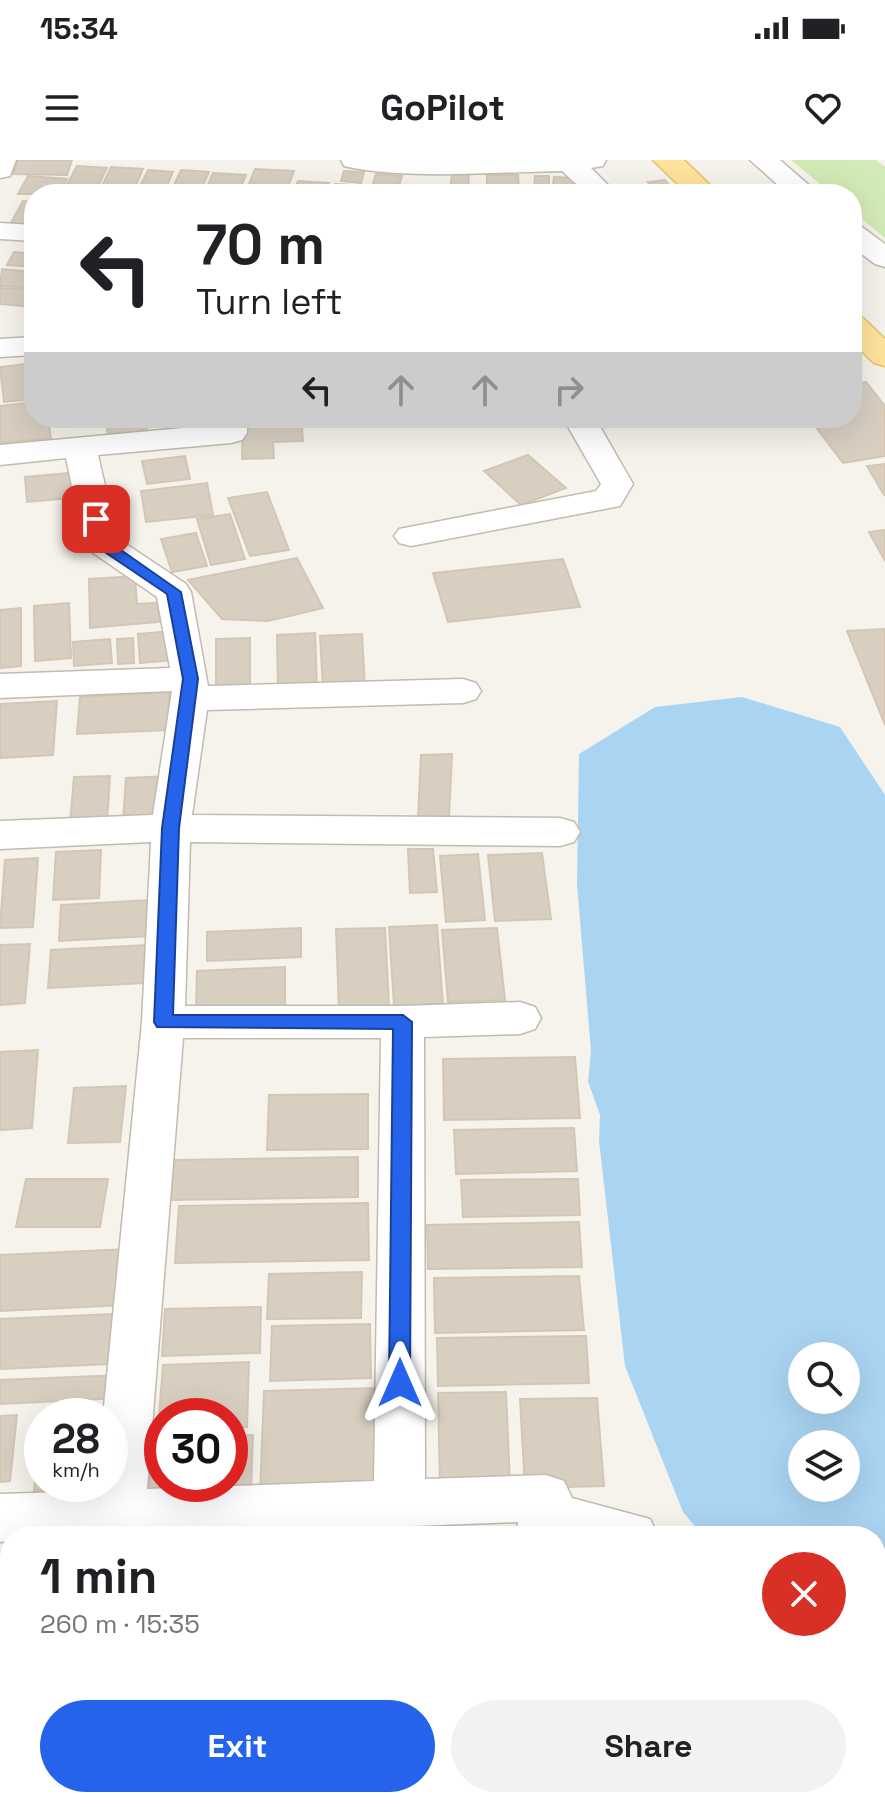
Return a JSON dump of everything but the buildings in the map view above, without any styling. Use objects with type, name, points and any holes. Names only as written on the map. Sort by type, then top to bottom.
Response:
[{"type":"main road","points":[[667,160],[694,184]]},
{"type":"main road","points":[[862,334],[885,356]]},
{"type":"street","points":[[0,170],[3,160]]},
{"type":"street","points":[[763,160],[793,184]]},
{"type":"street","points":[[359,168],[412,164],[581,162],[596,184]]},
{"type":"street","points":[[412,164],[413,184]]},
{"type":"street","points":[[0,231],[24,232]]},
{"type":"street","points":[[862,241],[885,258]]},
{"type":"street","points":[[0,348],[24,347]]},
{"type":"street","points":[[0,455],[231,433],[231,428]]},
{"type":"street","points":[[411,536],[608,499],[617,484],[585,428]]},
{"type":"street","points":[[80,448],[101,543],[174,592],[190,689],[171,828],[163,1022],[119,1512]]},
{"type":"street","points":[[0,686],[463,691]]},
{"type":"street","points":[[0,835],[171,828],[560,832]]},
{"type":"street","points":[[163,1022],[403,1022],[520,1018]]},
{"type":"street","points":[[399,1503],[403,1022]]},
{"type":"street","points":[[0,1518],[546,1498],[544,1526]]},
{"type":"green space","points":[[791,160],[876,160],[885,167],[885,238],[862,219],[862,184],[820,184]]},
{"type":"water","points":[[742,697],[840,727],[885,795],[885,1526],[695,1526],[683,1512],[625,1366],[599,1141],[600,1115],[588,1081],[591,1051],[577,884],[579,754],[655,707]]},
{"type":"route","points":[[96,519],[101,543],[174,592],[190,679],[190,698],[171,828],[163,1022],[403,1022],[400,1383]]}]
